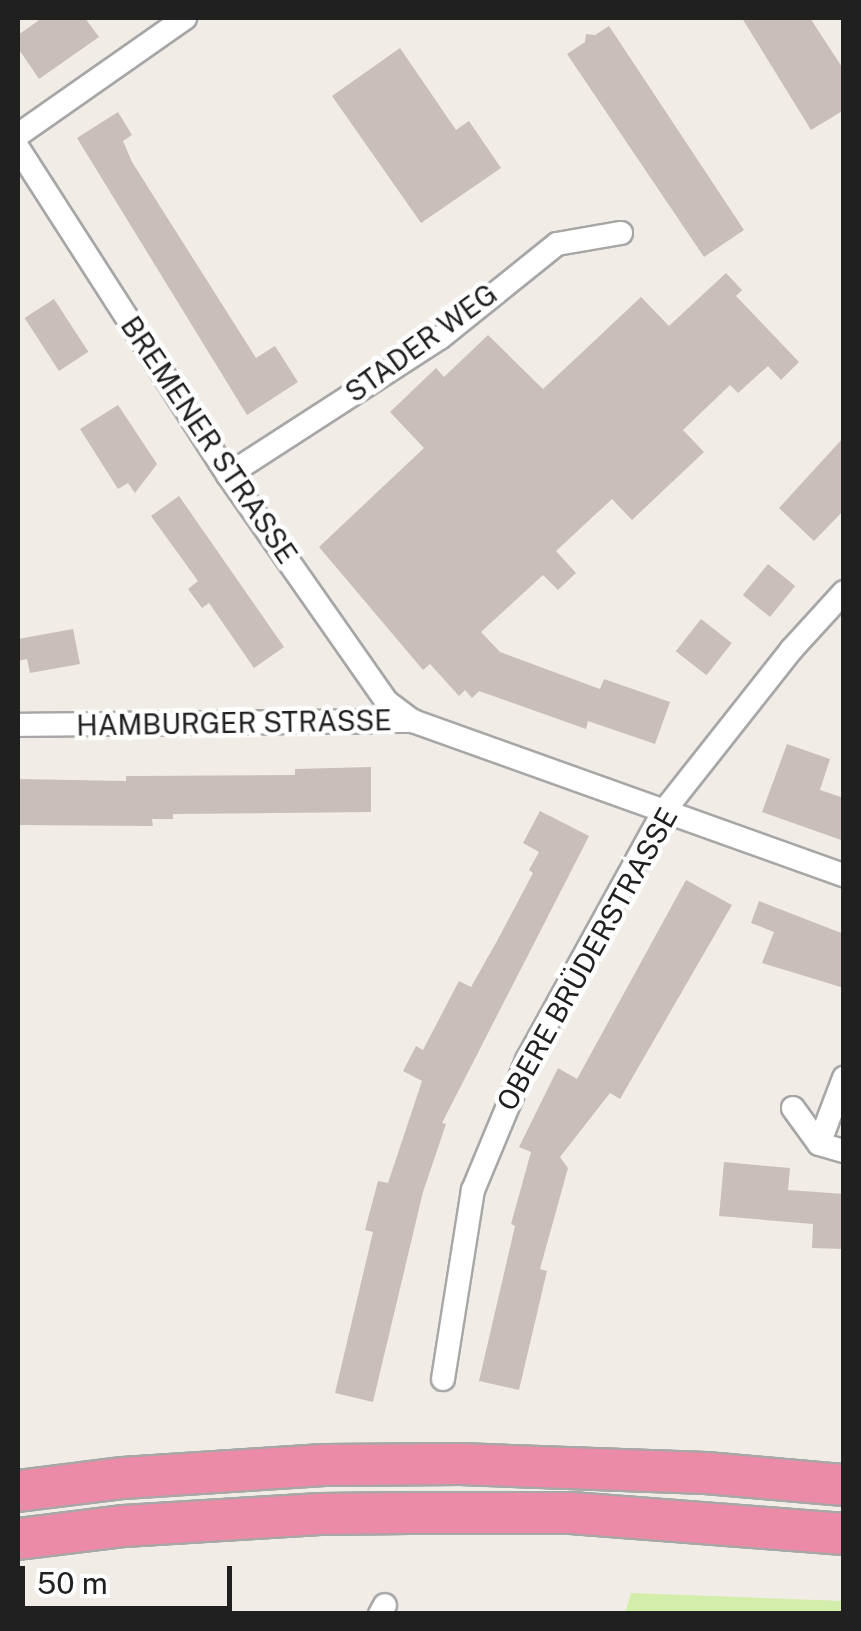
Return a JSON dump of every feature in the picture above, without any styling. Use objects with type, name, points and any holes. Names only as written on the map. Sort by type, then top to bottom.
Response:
[{"type":"highway","points":[[18,1491],[123,1478],[324,1465],[460,1464],[706,1472],[844,1485]]},
{"type":"highway","points":[[18,1539],[124,1526],[392,1513],[572,1513],[844,1534]]},
{"type":"street","points":[[18,135],[185,18]]},
{"type":"street","name":"BREMENER STRASSE","points":[[18,148],[228,475],[386,702],[414,721]]},
{"type":"street","name":"STADER WEG","points":[[228,475],[440,338],[557,244],[622,232]]},
{"type":"street","name":"OBERE BRÜDERSTRASSE","points":[[443,1379],[472,1190],[527,1060],[664,811],[792,649],[844,592]]},
{"type":"street","name":"HAMBURGER STRASSE","points":[[18,725],[414,721],[844,875]]},
{"type":"street","points":[[820,1144],[844,1078]]},
{"type":"street","points":[[793,1108],[820,1144],[844,1151]]},
{"type":"green space","points":[[631,1593],[843,1601],[843,1613],[625,1613]]},
{"type":"building","points":[[42,18],[85,18],[99,37],[39,79],[18,48],[18,35]]},
{"type":"building","points":[[742,18],[810,18],[844,70],[844,110],[811,130]]},
{"type":"building","points":[[609,26],[744,230],[704,257],[567,54],[585,42],[586,34],[595,35]]},
{"type":"building","points":[[400,48],[456,130],[469,121],[501,168],[421,223],[332,96]]},
{"type":"building","points":[[118,112],[132,135],[123,141],[132,162],[256,358],[275,346],[298,382],[247,415],[77,138]]},
{"type":"building","points":[[726,273],[742,290],[736,296],[799,362],[781,380],[768,366],[738,393],[730,385],[683,430],[704,452],[632,520],[612,499],[556,551],[576,573],[558,590],[543,575],[481,632],[500,652],[600,689],[604,679],[670,702],[655,744],[588,721],[586,729],[479,691],[472,698],[465,690],[459,696],[430,664],[423,670],[319,547],[424,448],[390,412],[436,368],[444,377],[488,335],[543,389],[641,297],[669,326]]},
{"type":"building","points":[[54,299],[88,352],[59,371],[25,318]]},
{"type":"building","points":[[118,405],[157,464],[135,493],[128,483],[118,489],[80,429]]},
{"type":"building","points":[[844,437],[844,510],[814,541],[779,508]]},
{"type":"building","points":[[179,496],[284,647],[254,668],[209,603],[202,608],[188,589],[198,581],[151,516]]},
{"type":"building","points":[[768,564],[795,586],[770,617],[743,595]]},
{"type":"building","points":[[701,619],[732,643],[706,675],[676,651]]},
{"type":"building","points":[[73,629],[80,664],[30,673],[27,659],[18,661],[18,639]]},
{"type":"building","points":[[787,744],[830,759],[820,790],[844,798],[844,841],[762,812]]},
{"type":"building","points":[[371,767],[371,812],[173,814],[173,819],[152,819],[153,826],[18,825],[18,779],[126,781],[126,776],[295,775],[295,769]]},
{"type":"building","points":[[540,811],[589,836],[442,1123],[446,1124],[423,1192],[373,1402],[335,1393],[373,1232],[365,1230],[378,1181],[388,1183],[422,1081],[403,1071],[416,1046],[423,1050],[459,981],[471,987],[533,873],[529,870],[539,852],[523,843]]},
{"type":"building","points":[[686,880],[732,905],[620,1099],[610,1093],[560,1157],[568,1168],[540,1269],[547,1271],[519,1390],[479,1381],[515,1226],[511,1224],[531,1152],[519,1147],[558,1068],[577,1079]]},
{"type":"building","points":[[759,901],[844,934],[844,988],[762,963],[774,932],[751,923]]},
{"type":"building","points":[[724,1162],[790,1168],[788,1190],[844,1194],[844,1249],[812,1248],[813,1224],[719,1216]]}]
